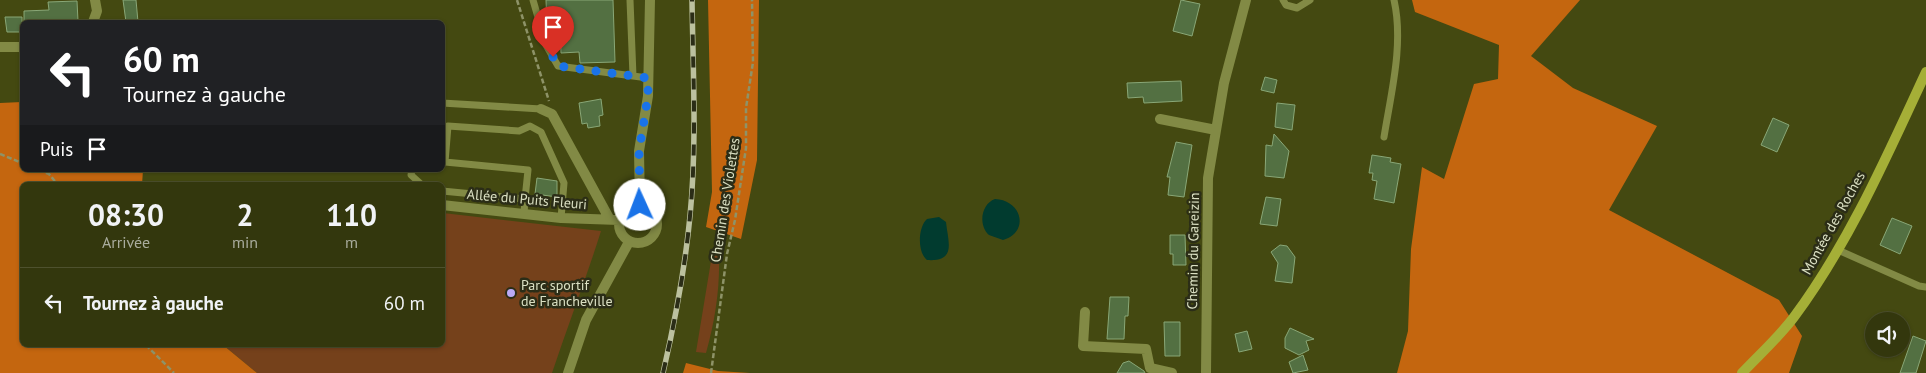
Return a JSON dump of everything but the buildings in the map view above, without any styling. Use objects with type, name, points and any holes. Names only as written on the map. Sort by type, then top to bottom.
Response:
[{"type":"street","points":[[94,20],[97,11],[95,0]]},
{"type":"street","points":[[640,205],[639,151],[648,96],[650,0]]},
{"type":"street","name":"Chemin du Gareizin","points":[[1206,373],[1208,178],[1224,84],[1246,0]]},
{"type":"street","points":[[0,47],[20,47]]},
{"type":"street","name":"Montée des Roches","points":[[1742,373],[1793,318],[1838,250],[1926,72]]},
{"type":"street","points":[[541,109],[552,114],[614,219],[620,233],[629,242],[641,243],[652,238],[656,233],[655,215],[651,210],[640,205],[629,207],[614,219]]},
{"type":"street","points":[[1160,119],[1216,130]]},
{"type":"street","name":"Allée du Puits Fleuri","points":[[445,205],[561,218],[614,219]]},
{"type":"street","points":[[568,373],[586,320],[629,242]]},
{"type":"street","points":[[1085,312],[1083,346],[1146,349],[1150,368],[1172,373]]},
{"type":"lane","points":[[533,0],[546,45],[558,66],[648,78]]},
{"type":"lane","points":[[630,0],[633,76]]},
{"type":"lane","points":[[1283,0],[1286,5],[1297,8],[1306,5],[1310,0]]},
{"type":"lane","points":[[1384,137],[1397,46],[1398,24],[1394,0]]},
{"type":"lane","points":[[445,103],[541,109]]},
{"type":"lane","points":[[524,214],[528,170],[445,162],[448,126],[519,131],[530,126],[540,132],[564,183],[561,218]]},
{"type":"lane","points":[[411,172],[410,175],[418,182]]},
{"type":"lane","points":[[445,190],[525,199]]},
{"type":"lane","points":[[1838,250],[1919,286],[1926,287]]},
{"type":"path","points":[[517,0],[552,114]]},
{"type":"path","name":"Chemin des Violettes","points":[[711,373],[727,254],[735,220],[746,148],[746,108],[753,62],[752,0]]},
{"type":"path","points":[[0,154],[20,162]]},
{"type":"path","points":[[44,172],[50,174],[56,182]]},
{"type":"path","points":[[148,347],[174,373]]},
{"type":"shaded area","points":[[708,0],[759,0],[757,160],[741,239],[706,227],[712,192]]},
{"type":"shaded area","points":[[1412,0],[1580,0],[1531,56],[1573,88],[1657,126],[1609,210],[1779,300],[1802,336],[1789,373],[1397,373],[1408,331],[1411,249],[1422,167],[1444,179],[1474,84],[1498,79],[1499,45],[1415,12]]},
{"type":"shaded area","points":[[20,102],[20,172],[143,172],[142,182],[20,182],[20,347],[225,347],[257,373],[0,373],[0,103]]},
{"type":"shaded area","name":"Parc sportif de Francheville","points":[[445,213],[601,231],[552,373],[257,373],[225,347],[445,347]]},
{"type":"shaded area","points":[[712,255],[719,256],[718,293],[706,353],[696,352]]},
{"type":"shaded area","points":[[686,363],[718,371],[750,373],[683,373]]},
{"type":"water","points":[[995,199],[1011,205],[1017,210],[1019,217],[1017,230],[1012,236],[1003,240],[989,235],[982,221],[984,210]]},
{"type":"water","points":[[939,217],[946,222],[949,249],[943,258],[927,260],[920,246],[920,233],[927,219]]},
{"type":"railway","points":[[663,373],[682,275],[692,189],[694,108],[692,0]]},
{"type":"place","name":"Parc sportif de Francheville","points":[[511,293]]},
{"type":"route","points":[[553,57],[558,66],[648,78],[648,96],[639,151],[640,205]]}]
